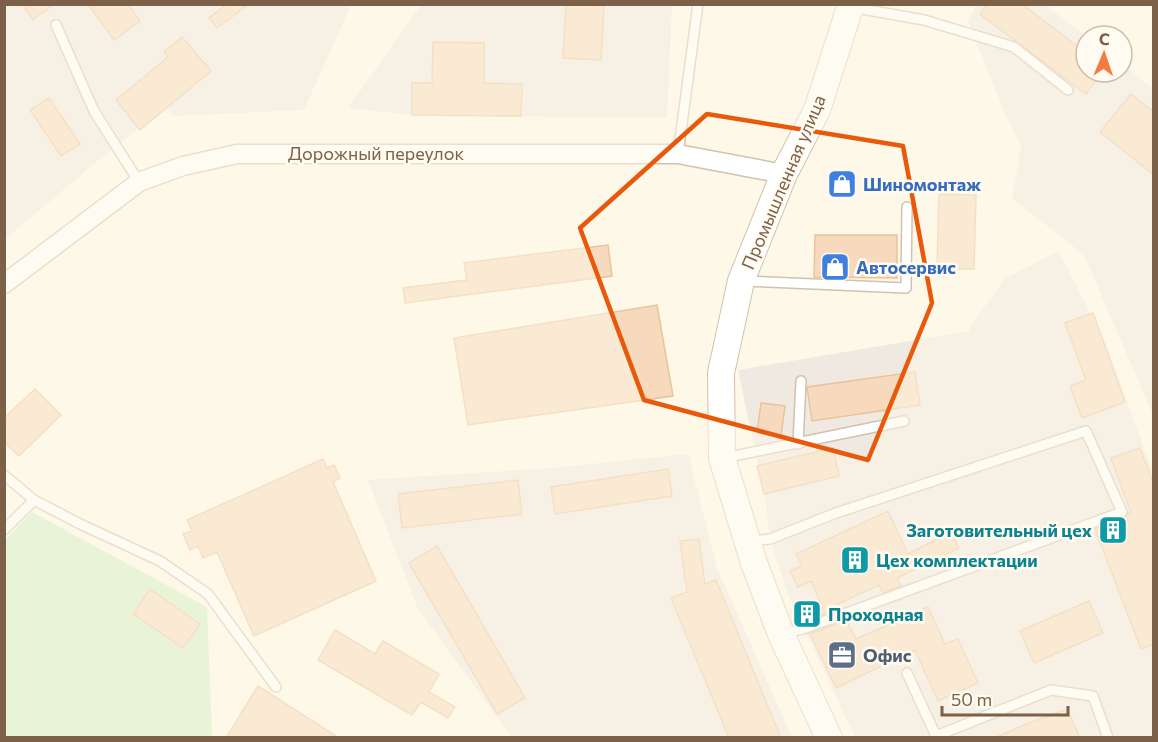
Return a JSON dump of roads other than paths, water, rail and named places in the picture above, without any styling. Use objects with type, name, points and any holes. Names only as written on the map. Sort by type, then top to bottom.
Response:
[{"type":"main road","name":"Промышленная улица","points":[[829,738],[781,634],[747,542],[722,458],[721,373],[741,281],[784,174],[817,110],[850,6]]},
{"type":"street","name":"Дорожный переулок","points":[[4,284],[140,182],[183,166],[237,154],[678,154],[784,174]]},
{"type":"lane","points":[[678,154],[698,4]]},
{"type":"lane","points":[[850,6],[924,20],[1014,47],[1068,90]]},
{"type":"lane","points":[[56,25],[94,111],[140,182]]},
{"type":"lane","points":[[741,281],[906,288],[908,207]]},
{"type":"lane","points":[[798,444],[801,381]]},
{"type":"lane","points":[[722,458],[904,421]]},
{"type":"lane","points":[[747,542],[770,539],[836,513],[1086,431],[1122,512],[803,629],[781,634]]},
{"type":"lane","points":[[4,475],[34,500],[160,561],[208,594],[276,687]]},
{"type":"lane","points":[[4,530],[34,500]]},
{"type":"lane","points":[[907,673],[936,736],[1051,690],[1093,696],[1107,738]]},
{"type":"place","name":"Шиномонтаж","points":[[842,184]]},
{"type":"place","name":"Автосервис","points":[[835,267]]},
{"type":"place","name":"Заготовительный цех","points":[[1113,530]]},
{"type":"place","name":"Цех комплектации","points":[[855,560]]},
{"type":"place","name":"Проходная","points":[[807,614]]},
{"type":"place","name":"Офис","points":[[842,655]]}]
